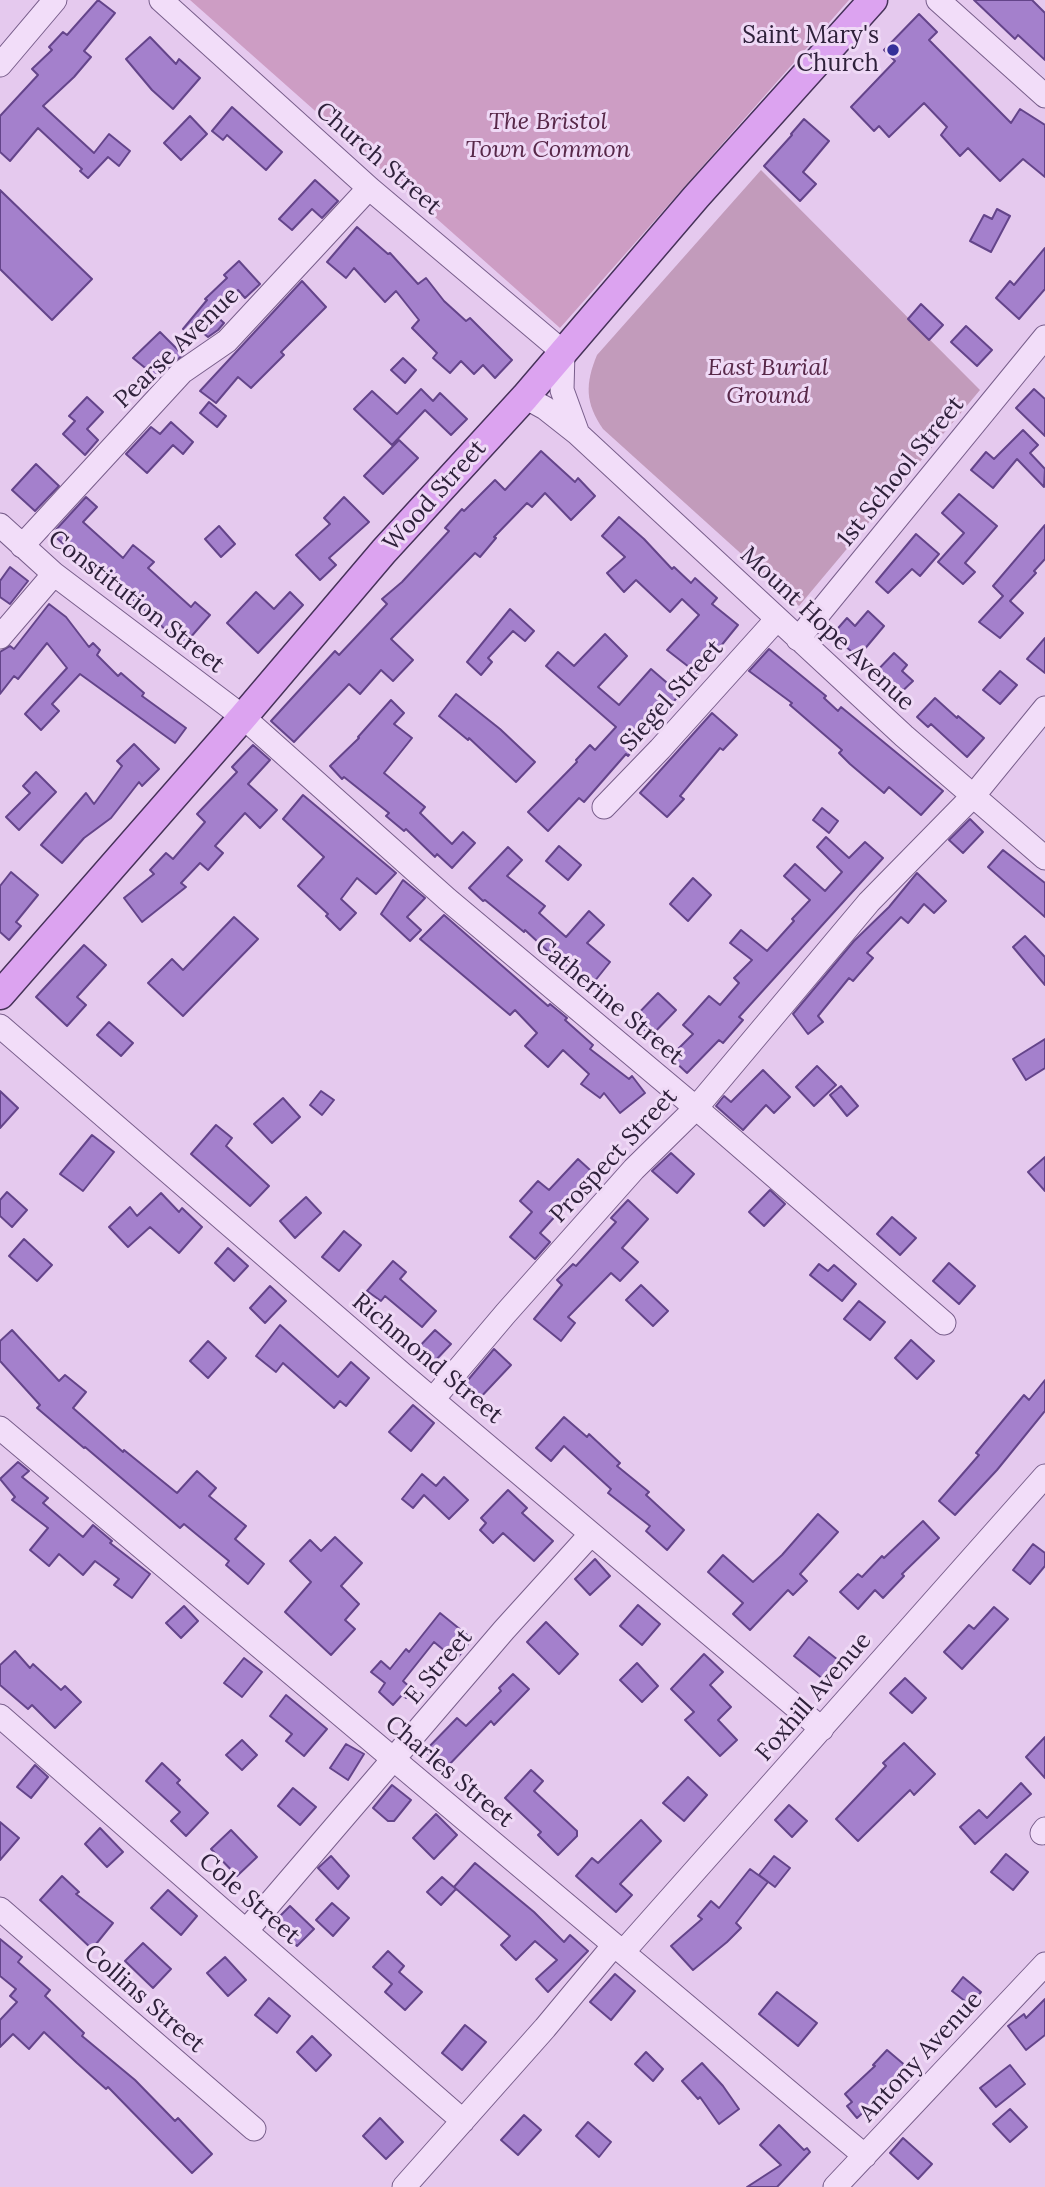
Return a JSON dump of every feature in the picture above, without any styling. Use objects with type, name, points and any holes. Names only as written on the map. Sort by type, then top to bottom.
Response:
[{"type":"main road","name":"Wood Street","points":[[0,995],[384,551],[525,397],[696,197],[873,0]]},
{"type":"street","points":[[0,65],[55,0]]},
{"type":"street","name":"Church Street","points":[[162,0],[369,188],[564,352]]},
{"type":"street","points":[[938,0],[1045,96]]},
{"type":"street","name":"Pearse Avenue","points":[[22,546],[182,372],[227,341],[369,188]]},
{"type":"street","name":"1st School Street","points":[[798,639],[1045,338]]},
{"type":"street","name":"Mount Hope Avenue","points":[[564,352],[562,390],[578,434]]},
{"type":"street","name":"Mount Hope Avenue","points":[[525,397],[545,408],[578,434],[798,639],[1045,858]]},
{"type":"street","name":"Constitution Street","points":[[0,525],[54,574],[243,717]]},
{"type":"street","points":[[0,637],[54,574]]},
{"type":"street","name":"Siegel Street","points":[[604,807],[777,619]]},
{"type":"street","name":"Prospect Street","points":[[434,1398],[634,1169],[696,1108],[869,902],[974,795],[1045,708]]},
{"type":"street","name":"Catherine Street","points":[[243,717],[447,899],[696,1108],[944,1323]]},
{"type":"street","name":"Richmond Street","points":[[0,1026],[822,1729]]},
{"type":"street","name":"Charles Street","points":[[0,1428],[864,2156]]},
{"type":"street","name":"Foxhill Avenue","points":[[404,2187],[545,2028],[822,1729],[1045,1476]]},
{"type":"street","name":"E Street","points":[[246,1931],[395,1761],[504,1630],[591,1534]]},
{"type":"street","name":"Cole Street","points":[[0,1716],[463,2121]]},
{"type":"street","name":"Collins Street","points":[[0,1909],[254,2129]]},
{"type":"street","name":"Antony Avenue","points":[[835,2187],[1045,1964]]},
{"type":"green space","name":"The Bristol Town Common","points":[[190,0],[849,0],[560,328]]},
{"type":"green space","name":"East Burial Ground","points":[[761,170],[980,390],[799,606],[603,429],[593,411],[589,393],[590,375],[597,355]]},
{"type":"building","points":[[98,0],[115,13],[84,51],[91,57],[43,106],[94,153],[109,134],[130,151],[119,166],[108,157],[88,178],[80,171],[82,169],[38,128],[10,161],[0,152],[0,116],[38,75],[32,69],[52,50],[49,47],[63,32],[67,35]]},
{"type":"building","points":[[974,0],[1032,0],[1045,13],[1045,60],[1018,35],[1015,39]]},
{"type":"building","points":[[919,14],[937,32],[929,40],[1011,123],[1020,109],[1045,125],[1045,177],[1023,159],[1000,181],[968,148],[960,156],[941,135],[947,127],[924,103],[889,137],[879,126],[874,131],[851,107],[895,61],[884,50]]},
{"type":"building","points":[[150,37],[176,64],[179,59],[200,78],[173,109],[152,90],[126,59]]},
{"type":"building","points":[[232,107],[282,152],[266,170],[227,135],[223,140],[212,131]]},
{"type":"building","points":[[190,116],[207,134],[181,160],[164,143]]},
{"type":"building","points":[[804,119],[829,141],[803,172],[816,184],[800,201],[764,166]]},
{"type":"building","points":[[315,180],[338,201],[322,218],[312,209],[292,230],[279,219]]},
{"type":"building","points":[[0,190],[92,279],[52,320],[0,269]]},
{"type":"building","points":[[997,209],[1010,216],[991,252],[970,241],[984,215],[992,219]]},
{"type":"building","points":[[357,227],[390,253],[418,284],[426,278],[444,301],[466,321],[470,318],[512,360],[495,378],[483,365],[474,374],[461,361],[450,373],[433,358],[437,353],[412,328],[419,320],[396,291],[385,302],[354,268],[346,278],[327,262]]},
{"type":"building","points":[[1045,248],[1045,289],[1019,319],[996,298],[1010,281],[1014,285]]},
{"type":"building","points":[[239,261],[260,284],[245,298],[238,290],[213,313],[224,323],[218,330],[208,337],[197,328],[190,335],[183,329],[207,300],[205,299],[227,278],[224,275]]},
{"type":"building","points":[[302,281],[326,307],[281,352],[284,355],[251,388],[238,377],[216,403],[200,391]]},
{"type":"building","points":[[921,304],[943,325],[929,340],[908,319]]},
{"type":"building","points":[[966,326],[992,350],[977,366],[951,342]]},
{"type":"building","points":[[160,332],[183,355],[163,372],[160,369],[155,376],[133,358]]},
{"type":"building","points":[[403,358],[416,370],[405,383],[391,370]]},
{"type":"building","points":[[421,389],[433,401],[440,393],[467,419],[451,435],[425,410],[392,445],[354,409],[372,391],[397,414]]},
{"type":"building","points":[[1034,389],[1045,399],[1045,436],[1016,408]]},
{"type":"building","points":[[87,397],[103,412],[87,429],[98,440],[85,455],[63,434],[75,421],[69,416]]},
{"type":"building","points":[[209,402],[226,416],[217,427],[200,413]]},
{"type":"building","points":[[171,422],[193,442],[183,454],[173,445],[147,473],[126,454],[151,427],[160,434]]},
{"type":"building","points":[[1023,430],[1038,445],[1030,453],[1045,469],[1044,487],[1017,459],[993,488],[971,470],[986,452],[994,459]]},
{"type":"building","points":[[399,440],[418,458],[383,494],[364,476]]},
{"type":"building","points":[[541,451],[575,482],[578,478],[595,496],[571,520],[545,493],[532,507],[527,503],[494,537],[496,538],[480,557],[475,553],[391,639],[413,660],[393,681],[381,670],[360,694],[349,684],[294,742],[271,721],[335,651],[339,655],[387,604],[382,599],[402,582],[449,531],[445,528],[462,509],[464,511],[495,480],[505,490]]},
{"type":"building","points":[[36,464],[59,486],[35,511],[12,490]]},
{"type":"building","points":[[959,494],[997,526],[965,563],[975,572],[963,584],[938,562],[964,533],[942,513]]},
{"type":"building","points":[[86,497],[97,507],[83,522],[123,558],[133,545],[154,562],[148,568],[191,607],[195,602],[210,615],[183,646],[128,595],[130,593],[101,569],[97,573],[52,534]]},
{"type":"building","points":[[344,497],[369,522],[329,558],[336,565],[320,580],[296,555],[330,524],[324,518]]},
{"type":"building","points":[[619,517],[672,569],[674,567],[691,583],[695,578],[717,598],[712,604],[738,625],[698,674],[667,650],[699,615],[682,599],[670,612],[636,580],[624,592],[607,573],[625,557],[602,536]]},
{"type":"building","points":[[1045,525],[1045,559],[1010,601],[1023,613],[1000,638],[979,622],[1003,596],[993,586]]},
{"type":"building","points":[[219,526],[235,544],[221,557],[205,539]]},
{"type":"building","points":[[916,534],[939,554],[920,576],[912,569],[888,593],[876,582]]},
{"type":"building","points":[[10,567],[28,581],[10,604],[0,597],[0,581]]},
{"type":"building","points":[[256,592],[274,609],[290,592],[303,605],[258,653],[227,623]]},
{"type":"building","points":[[49,604],[66,617],[89,647],[93,643],[100,650],[97,655],[118,676],[121,673],[144,693],[142,696],[186,728],[175,743],[80,674],[52,704],[59,711],[41,730],[25,714],[67,668],[47,643],[18,679],[14,676],[0,694],[0,652],[10,646],[14,649]]},
{"type":"building","points":[[510,609],[534,631],[525,641],[513,631],[488,658],[492,662],[481,675],[467,662]]},
{"type":"building","points":[[868,611],[884,626],[858,657],[832,635],[847,618],[855,626]]},
{"type":"building","points":[[605,634],[627,656],[598,687],[619,705],[651,669],[680,694],[628,756],[626,754],[584,802],[579,798],[548,831],[528,812],[590,745],[595,750],[616,727],[546,666],[558,652],[574,666]]},
{"type":"building","points":[[1045,638],[1045,673],[1027,659]]},
{"type":"building","points":[[769,649],[826,696],[824,698],[838,711],[841,707],[943,791],[921,815],[889,787],[884,793],[850,764],[839,753],[842,750],[790,705],[792,703],[749,671]]},
{"type":"building","points":[[894,653],[907,665],[902,671],[913,681],[895,698],[873,675]]},
{"type":"building","points":[[1000,671],[1017,685],[1000,704],[983,690]]},
{"type":"building","points":[[456,694],[500,729],[535,762],[516,782],[469,738],[468,740],[439,716]]},
{"type":"building","points":[[935,698],[984,738],[967,757],[931,724],[928,727],[917,717]]},
{"type":"building","points":[[391,700],[404,713],[394,724],[412,738],[384,773],[425,807],[420,813],[452,844],[463,832],[475,843],[452,868],[437,854],[435,857],[406,829],[404,831],[386,816],[389,813],[344,777],[342,779],[330,766],[359,738]]},
{"type":"building","points":[[712,713],[737,735],[723,750],[720,748],[680,796],[684,799],[667,817],[640,793]]},
{"type":"building","points":[[134,744],[159,769],[142,786],[139,782],[111,818],[84,838],[62,863],[41,845],[86,793],[94,804],[122,766],[117,761]]},
{"type":"building","points":[[253,745],[270,760],[248,784],[277,810],[260,828],[245,813],[215,846],[223,853],[208,870],[200,863],[181,883],[186,887],[142,922],[124,898],[154,874],[150,870],[166,853],[173,859],[205,822],[197,814],[237,772],[232,767]]},
{"type":"building","points":[[36,772],[56,792],[19,830],[6,817],[30,793],[23,786]]},
{"type":"building","points":[[303,795],[396,873],[376,894],[357,878],[341,899],[356,913],[340,930],[326,916],[328,914],[298,886],[324,857],[283,819]]},
{"type":"building","points":[[822,808],[838,821],[829,833],[813,820]]},
{"type":"building","points":[[970,819],[983,832],[963,853],[949,840]]},
{"type":"building","points":[[826,837],[849,858],[865,842],[883,858],[739,1017],[743,1020],[723,1043],[719,1040],[687,1073],[670,1057],[693,1034],[683,1025],[709,996],[720,1005],[739,983],[734,978],[752,960],[730,943],[741,930],[767,951],[794,921],[792,919],[810,900],[784,876],[795,864],[825,891],[842,872],[817,847]]},
{"type":"building","points":[[559,846],[581,865],[568,880],[546,861]]},
{"type":"building","points":[[508,847],[522,860],[507,876],[545,906],[539,913],[566,937],[589,911],[604,925],[587,943],[610,962],[590,987],[525,930],[524,932],[469,888]]},
{"type":"building","points":[[1003,850],[1045,883],[1045,917],[988,867]]},
{"type":"building","points":[[11,872],[38,895],[16,922],[21,926],[9,940],[0,932],[0,886]]},
{"type":"building","points":[[917,873],[946,901],[934,913],[924,904],[908,923],[901,917],[867,953],[873,958],[853,981],[849,978],[818,1016],[823,1022],[808,1034],[793,1014],[854,941],[889,907]]},
{"type":"building","points":[[693,878],[711,895],[688,921],[670,904]]},
{"type":"building","points":[[403,880],[425,898],[407,917],[421,930],[410,941],[381,914]]},
{"type":"building","points":[[444,915],[548,1006],[550,1004],[567,1018],[565,1020],[593,1045],[590,1049],[629,1079],[632,1076],[645,1093],[620,1113],[604,1093],[600,1098],[581,1084],[589,1074],[563,1050],[548,1067],[525,1046],[537,1033],[515,1010],[510,1015],[420,939]]},
{"type":"building","points":[[234,917],[258,939],[183,1016],[148,983],[172,959],[183,970]]},
{"type":"building","points":[[1025,936],[1045,957],[1045,985],[1013,947]]},
{"type":"building","points":[[84,945],[106,965],[77,997],[86,1005],[67,1026],[36,997]]},
{"type":"building","points":[[658,993],[676,1010],[651,1036],[633,1019]]},
{"type":"building","points":[[109,1022],[133,1043],[121,1056],[97,1035]]},
{"type":"building","points":[[1045,1039],[1045,1068],[1026,1080],[1013,1059]]},
{"type":"building","points":[[817,1066],[836,1085],[814,1106],[796,1087]]},
{"type":"building","points":[[763,1070],[790,1097],[774,1113],[766,1105],[743,1130],[716,1106],[724,1096],[731,1102]]},
{"type":"building","points":[[841,1086],[858,1106],[847,1116],[830,1095]]},
{"type":"building","points":[[0,1091],[18,1108],[0,1128]]},
{"type":"building","points":[[321,1091],[334,1100],[322,1115],[310,1105]]},
{"type":"building","points":[[283,1098],[300,1117],[272,1143],[254,1124]]},
{"type":"building","points":[[216,1125],[232,1138],[226,1146],[269,1186],[250,1206],[191,1154]]},
{"type":"building","points":[[92,1135],[114,1152],[83,1191],[60,1174]]},
{"type":"building","points":[[671,1153],[694,1174],[677,1193],[652,1171]]},
{"type":"building","points":[[1045,1157],[1045,1191],[1028,1172]]},
{"type":"building","points":[[578,1159],[601,1180],[584,1199],[577,1192],[540,1233],[550,1242],[535,1259],[510,1237],[532,1212],[520,1201],[538,1181],[549,1190]]},
{"type":"building","points":[[770,1190],[785,1204],[764,1226],[749,1212]]},
{"type":"building","points":[[7,1192],[27,1210],[12,1227],[0,1216],[0,1200]]},
{"type":"building","points":[[161,1193],[179,1212],[182,1208],[202,1227],[179,1253],[150,1227],[128,1247],[109,1227],[130,1207],[137,1216]]},
{"type":"building","points":[[306,1197],[321,1213],[295,1238],[280,1221]]},
{"type":"building","points":[[628,1200],[648,1219],[622,1248],[638,1262],[620,1281],[611,1273],[568,1317],[575,1323],[561,1341],[534,1319],[562,1285],[557,1280],[573,1264],[576,1266],[616,1222],[611,1218]]},
{"type":"building","points":[[892,1217],[916,1238],[900,1255],[877,1234]]},
{"type":"building","points":[[344,1231],[361,1245],[339,1271],[322,1257]]},
{"type":"building","points":[[24,1239],[52,1265],[37,1281],[9,1256]]},
{"type":"building","points":[[228,1248],[248,1266],[234,1281],[215,1263]]},
{"type":"building","points":[[393,1261],[406,1272],[400,1279],[436,1311],[422,1327],[385,1296],[381,1301],[367,1291]]},
{"type":"building","points":[[949,1263],[975,1286],[959,1304],[933,1281]]},
{"type":"building","points":[[819,1264],[828,1271],[834,1265],[856,1284],[842,1301],[810,1275]]},
{"type":"building","points":[[641,1285],[668,1311],[653,1326],[626,1300]]},
{"type":"building","points":[[270,1286],[286,1301],[265,1323],[250,1308]]},
{"type":"building","points":[[859,1301],[885,1322],[870,1340],[844,1319]]},
{"type":"building","points":[[280,1325],[338,1377],[351,1362],[369,1378],[346,1406],[340,1401],[334,1408],[283,1363],[276,1372],[256,1356]]},
{"type":"building","points":[[12,1330],[59,1381],[65,1375],[86,1392],[73,1408],[123,1452],[124,1450],[177,1493],[197,1471],[216,1488],[209,1496],[246,1526],[235,1539],[264,1564],[248,1584],[226,1565],[229,1561],[184,1524],[180,1528],[37,1408],[40,1405],[0,1361],[0,1341]]},
{"type":"building","points":[[435,1330],[451,1344],[433,1363],[417,1349]]},
{"type":"building","points":[[911,1340],[934,1361],[917,1379],[895,1358]]},
{"type":"building","points":[[208,1341],[226,1358],[208,1378],[190,1361]]},
{"type":"building","points":[[494,1349],[511,1365],[478,1400],[463,1386]]},
{"type":"building","points":[[1045,1380],[1045,1411],[997,1470],[955,1515],[939,1501],[979,1455],[976,1453],[1024,1395],[1029,1400]]},
{"type":"building","points":[[413,1405],[434,1423],[411,1451],[389,1432]]},
{"type":"building","points":[[564,1417],[587,1437],[589,1434],[620,1463],[617,1466],[649,1492],[646,1495],[684,1530],[667,1550],[646,1531],[650,1526],[608,1493],[611,1489],[564,1446],[551,1461],[536,1448]]},
{"type":"building","points":[[18,1462],[29,1471],[22,1477],[48,1498],[43,1503],[83,1537],[93,1525],[112,1541],[110,1543],[150,1574],[132,1598],[114,1585],[119,1579],[95,1561],[83,1575],[59,1554],[49,1566],[30,1550],[48,1528],[12,1500],[15,1497],[0,1479]]},
{"type":"building","points":[[422,1474],[436,1486],[444,1477],[468,1500],[449,1519],[424,1495],[413,1508],[402,1499]]},
{"type":"building","points":[[508,1490],[527,1508],[522,1513],[553,1541],[534,1561],[503,1533],[493,1543],[480,1530],[486,1523],[481,1518]]},
{"type":"building","points":[[818,1514],[838,1532],[800,1574],[807,1581],[793,1595],[788,1590],[750,1630],[733,1614],[743,1603],[708,1572],[723,1555],[753,1582],[782,1555]]},
{"type":"building","points":[[923,1521],[939,1538],[902,1574],[904,1576],[883,1598],[875,1590],[858,1609],[840,1592],[858,1574],[862,1577]]},
{"type":"building","points":[[335,1537],[362,1563],[341,1586],[359,1604],[345,1620],[355,1629],[331,1655],[285,1612],[311,1582],[290,1561],[310,1540],[321,1551]]},
{"type":"building","points":[[1033,1544],[1045,1553],[1045,1566],[1030,1584],[1013,1570]]},
{"type":"building","points":[[595,1559],[610,1576],[590,1595],[575,1579]]},
{"type":"building","points":[[638,1605],[660,1624],[642,1645],[620,1626]]},
{"type":"building","points":[[184,1606],[198,1621],[181,1638],[166,1623]]},
{"type":"building","points":[[994,1607],[1008,1619],[962,1669],[944,1652],[969,1625],[974,1629]]},
{"type":"building","points":[[440,1613],[472,1639],[456,1660],[434,1642],[403,1681],[413,1690],[406,1698],[402,1695],[393,1705],[379,1692],[385,1683],[371,1672],[381,1661],[390,1669],[406,1649],[409,1652]]},
{"type":"building","points":[[546,1622],[578,1654],[559,1674],[527,1642]]},
{"type":"building","points":[[809,1637],[838,1660],[823,1679],[794,1656]]},
{"type":"building","points":[[15,1651],[30,1668],[33,1664],[61,1690],[65,1686],[81,1702],[55,1728],[32,1705],[28,1709],[0,1685],[0,1665]]},
{"type":"building","points":[[704,1654],[723,1672],[710,1685],[731,1707],[718,1720],[737,1740],[720,1756],[685,1720],[694,1712],[671,1689]]},
{"type":"building","points":[[244,1658],[262,1672],[242,1697],[224,1683]]},
{"type":"building","points":[[637,1663],[658,1686],[642,1702],[620,1680]]},
{"type":"building","points":[[513,1674],[529,1689],[494,1725],[491,1721],[445,1769],[425,1751],[457,1718],[466,1726],[501,1691],[499,1688]]},
{"type":"building","points":[[905,1678],[926,1698],[912,1713],[890,1693]]},
{"type":"building","points":[[286,1695],[327,1729],[304,1756],[286,1741],[292,1734],[270,1716]]},
{"type":"building","points":[[1045,1737],[1045,1778],[1026,1757]]},
{"type":"building","points":[[242,1740],[257,1755],[242,1770],[226,1755]]},
{"type":"building","points":[[904,1743],[935,1774],[914,1795],[910,1790],[858,1841],[836,1819],[886,1766],[883,1763]]},
{"type":"building","points":[[346,1744],[364,1754],[348,1780],[330,1768]]},
{"type":"building","points":[[162,1763],[180,1780],[177,1783],[208,1813],[186,1836],[171,1821],[180,1812],[146,1781]]},
{"type":"building","points":[[35,1765],[48,1777],[31,1798],[17,1787]]},
{"type":"building","points":[[531,1770],[543,1781],[534,1791],[577,1831],[577,1836],[558,1855],[538,1835],[541,1832],[505,1798]]},
{"type":"building","points":[[688,1777],[707,1795],[684,1821],[663,1803]]},
{"type":"building","points":[[1021,1783],[1031,1794],[975,1844],[960,1827],[979,1810],[987,1818]]},
{"type":"building","points":[[392,1785],[411,1800],[394,1821],[388,1821],[373,1808]]},
{"type":"building","points":[[293,1788],[316,1807],[300,1825],[278,1806]]},
{"type":"building","points":[[789,1805],[807,1821],[792,1837],[775,1820]]},
{"type":"building","points":[[436,1814],[457,1835],[434,1859],[413,1838]]},
{"type":"building","points":[[641,1820],[661,1841],[620,1884],[632,1895],[616,1912],[576,1876],[592,1858],[598,1863]]},
{"type":"building","points":[[0,1822],[19,1838],[0,1860]]},
{"type":"building","points":[[100,1828],[123,1852],[107,1867],[85,1844]]},
{"type":"building","points":[[231,1830],[257,1857],[237,1876],[211,1849]]},
{"type":"building","points":[[1006,1854],[1028,1872],[1013,1890],[991,1872]]},
{"type":"building","points":[[331,1856],[349,1876],[338,1889],[318,1868]]},
{"type":"building","points":[[774,1856],[790,1868],[775,1887],[759,1875]]},
{"type":"building","points":[[475,1863],[534,1912],[564,1942],[570,1935],[588,1951],[548,1992],[536,1979],[557,1960],[535,1941],[516,1960],[501,1945],[510,1936],[454,1887]]},
{"type":"building","points":[[750,1869],[768,1882],[736,1923],[741,1928],[693,1970],[671,1946],[702,1919],[698,1916],[711,1901],[719,1908]]},
{"type":"building","points":[[62,1876],[79,1892],[76,1894],[113,1923],[92,1949],[40,1900]]},
{"type":"building","points":[[442,1877],[456,1889],[441,1905],[427,1892]]},
{"type":"building","points":[[168,1890],[197,1916],[181,1935],[151,1908]]},
{"type":"building","points":[[332,1903],[349,1918],[333,1936],[316,1920]]},
{"type":"building","points":[[290,1906],[314,1929],[297,1946],[273,1923]]},
{"type":"building","points":[[0,1939],[22,1957],[18,1962],[50,1990],[45,1996],[84,2033],[82,2036],[135,2080],[175,2121],[178,2118],[212,2154],[192,2173],[108,2087],[106,2089],[44,2032],[29,2049],[13,2034],[0,2047],[0,2020],[17,2002],[10,1996],[16,1989],[0,1976]]},
{"type":"building","points":[[143,1943],[171,1969],[153,1988],[125,1961]]},
{"type":"building","points":[[388,1951],[404,1966],[399,1972],[422,1992],[405,2010],[385,1992],[392,1984],[373,1967]]},
{"type":"building","points":[[225,1957],[246,1980],[228,1996],[207,1973]]},
{"type":"building","points":[[615,1974],[635,1991],[611,2020],[590,2002]]},
{"type":"building","points":[[963,1977],[981,1992],[970,2005],[952,1991]]},
{"type":"building","points":[[777,1992],[817,2023],[798,2046],[759,2014]]},
{"type":"building","points":[[269,1998],[290,2016],[277,2033],[255,2015]]},
{"type":"building","points":[[1045,1999],[1045,2035],[1026,2050],[1008,2026],[1024,2014],[1026,2018]]},
{"type":"building","points":[[465,2025],[486,2042],[462,2070],[442,2053]]},
{"type":"building","points":[[312,2036],[331,2055],[316,2071],[297,2052]]},
{"type":"building","points":[[887,2050],[907,2067],[857,2118],[847,2106],[852,2102],[845,2094],[875,2066],[873,2065]]},
{"type":"building","points":[[646,2052],[663,2069],[653,2081],[635,2064]]},
{"type":"building","points":[[702,2063],[739,2109],[719,2124],[700,2097],[698,2099],[682,2081]]},
{"type":"building","points":[[1010,2065],[1025,2084],[996,2107],[980,2088]]},
{"type":"building","points":[[1010,2109],[1027,2127],[1010,2142],[993,2124]]},
{"type":"building","points":[[524,2115],[541,2130],[518,2155],[501,2140]]},
{"type":"building","points":[[380,2118],[403,2142],[386,2159],[363,2136]]},
{"type":"building","points":[[588,2122],[611,2142],[599,2157],[576,2136]]},
{"type":"building","points":[[779,2125],[804,2150],[807,2148],[810,2152],[777,2187],[747,2187],[781,2165],[760,2145]]},
{"type":"building","points":[[903,2138],[932,2164],[918,2179],[890,2153]]},
{"type":"place","name":"Saint Mary's Church","points":[[893,50]]}]
